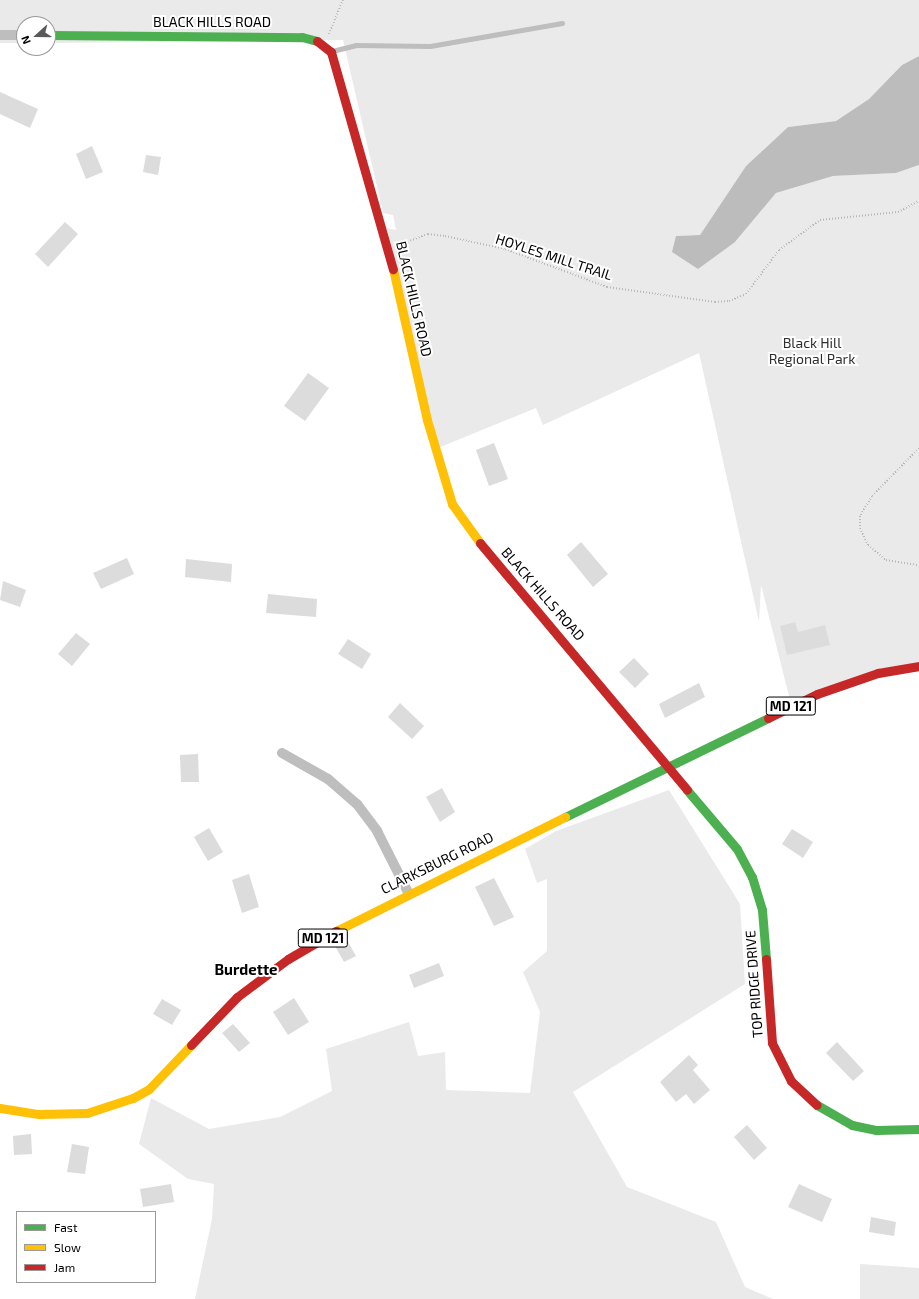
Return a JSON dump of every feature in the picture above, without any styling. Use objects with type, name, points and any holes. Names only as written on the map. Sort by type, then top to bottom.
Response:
[{"type":"street","points":[[0,35],[16,35]]},
{"type":"street","name":"BLACK HILLS ROAD","points":[[56,35],[302,36],[327,48],[388,249],[427,420],[452,504],[475,537],[669,766]]},
{"type":"street","name":"CLARKSBURG ROAD","points":[[0,1108],[39,1114],[87,1113],[133,1098],[149,1089],[213,1018],[261,978],[314,942],[408,892],[817,694],[878,673],[919,666]]},
{"type":"street","points":[[282,753],[328,779],[357,804],[377,831],[408,892]]},
{"type":"street","name":"TOP RIDGE DRIVE","points":[[669,766],[738,849],[752,877],[762,910],[772,1043],[791,1080],[824,1111],[852,1125],[876,1130],[919,1129]]},
{"type":"lane","points":[[327,48],[356,45],[430,46],[562,23]]},
{"type":"path","points":[[327,48],[343,0]]},
{"type":"path","name":"HOYLES MILL TRAIL","points":[[388,249],[428,234],[445,236],[505,249],[607,286],[714,302],[729,300],[746,294],[779,250],[820,220],[898,212],[919,201]]},
{"type":"path","points":[[919,448],[872,496],[860,516],[860,528],[868,545],[886,560],[919,565]]},
{"type":"green space","name":"Black Hill Regional Park","points":[[0,0],[919,0],[919,56],[902,65],[869,99],[836,121],[788,127],[746,166],[700,235],[677,236],[735,242],[776,193],[833,176],[896,173],[919,165],[919,663],[791,704],[761,585],[759,622],[699,353],[543,425],[536,408],[438,448],[387,228],[396,230],[393,215],[383,213],[343,40],[56,43],[56,16],[16,16],[16,43],[0,43]]},
{"type":"green space","points":[[669,790],[740,904],[745,984],[573,1092],[627,1187],[716,1222],[745,1287],[773,1299],[195,1299],[212,1219],[214,1184],[188,1179],[139,1144],[151,1098],[209,1129],[280,1117],[332,1091],[326,1049],[409,1022],[418,1056],[445,1052],[446,1090],[530,1093],[540,1012],[523,972],[547,951],[547,879],[537,883],[525,849],[556,831]]},
{"type":"green space","points":[[860,1264],[919,1268],[919,1299],[860,1299]]},
{"type":"shaded area","points":[[919,56],[919,165],[896,173],[833,176],[776,193],[735,242],[698,269],[672,252],[676,236],[700,235],[746,166],[788,127],[836,121],[869,99],[902,65]]},
{"type":"building","points":[[0,92],[38,109],[30,128],[0,114]]},
{"type":"building","points":[[92,146],[103,172],[86,179],[76,154]]},
{"type":"building","points":[[146,155],[161,157],[158,175],[143,172]]},
{"type":"building","points":[[65,222],[78,234],[48,267],[35,254]]},
{"type":"building","points":[[308,373],[329,388],[305,421],[284,406]]},
{"type":"building","points":[[494,443],[508,479],[489,486],[476,450]]},
{"type":"building","points":[[581,542],[608,574],[593,587],[567,555]]},
{"type":"building","points":[[127,558],[134,574],[101,589],[93,573]]},
{"type":"building","points":[[186,559],[232,564],[231,582],[185,577]]},
{"type":"building","points":[[3,581],[26,590],[20,607],[0,600]]},
{"type":"building","points":[[268,594],[317,599],[316,617],[266,613]]},
{"type":"building","points":[[795,622],[798,632],[825,625],[830,645],[787,655],[780,626]]},
{"type":"building","points":[[76,633],[90,644],[72,666],[58,654]]},
{"type":"building","points":[[348,639],[371,654],[362,669],[338,654]]},
{"type":"building","points":[[634,658],[649,674],[635,688],[619,672]]},
{"type":"building","points":[[699,683],[705,697],[665,718],[659,704]]},
{"type":"building","points":[[400,703],[424,726],[412,739],[388,717]]},
{"type":"building","points":[[198,754],[199,782],[181,782],[180,755]]},
{"type":"building","points":[[442,788],[455,812],[440,822],[426,797]]},
{"type":"building","points":[[209,828],[223,852],[208,861],[194,837]]},
{"type":"building","points":[[792,829],[813,842],[803,858],[782,844]]},
{"type":"building","points":[[249,874],[259,907],[242,913],[232,880]]},
{"type":"building","points":[[494,878],[514,917],[494,926],[475,887]]},
{"type":"building","points":[[347,940],[356,956],[344,962],[335,946]]},
{"type":"building","points":[[439,963],[444,976],[414,988],[409,975]]},
{"type":"building","points":[[294,998],[309,1022],[288,1035],[273,1012]]},
{"type":"building","points":[[162,999],[181,1010],[172,1025],[153,1014]]},
{"type":"building","points":[[233,1024],[250,1043],[239,1052],[222,1033]]},
{"type":"building","points":[[837,1042],[864,1071],[853,1081],[826,1053]]},
{"type":"building","points":[[689,1055],[698,1065],[693,1070],[710,1090],[694,1104],[686,1094],[676,1102],[660,1082]]},
{"type":"building","points":[[747,1125],[767,1148],[754,1160],[734,1137]]},
{"type":"building","points":[[31,1134],[32,1154],[14,1155],[13,1136]]},
{"type":"building","points":[[72,1144],[89,1147],[85,1174],[67,1172]]},
{"type":"building","points":[[171,1184],[174,1202],[143,1207],[140,1189]]},
{"type":"building","points":[[799,1184],[832,1199],[822,1222],[788,1207]]},
{"type":"building","points":[[871,1217],[896,1222],[894,1236],[869,1232]]},
{"type":"traffic: fast","points":[[56,35],[302,37],[317,41]]},
{"type":"traffic: fast","points":[[565,817],[768,718]]},
{"type":"traffic: fast","points":[[687,790],[737,849],[752,877],[762,910],[766,959]]},
{"type":"traffic: fast","points":[[817,1105],[852,1125],[876,1130],[919,1129]]},
{"type":"traffic: slow","points":[[393,269],[427,420],[452,504],[480,543]]},
{"type":"traffic: slow","points":[[336,931],[565,817]]},
{"type":"traffic: slow","points":[[0,1108],[39,1114],[87,1113],[133,1098],[149,1089],[191,1045]]},
{"type":"traffic: jam","points":[[317,41],[331,52],[393,269]]},
{"type":"traffic: jam","points":[[480,543],[687,790]]},
{"type":"traffic: jam","points":[[768,718],[817,694],[878,673],[919,666]]},
{"type":"traffic: jam","points":[[191,1045],[237,997],[288,959],[336,931]]},
{"type":"traffic: jam","points":[[766,959],[772,1043],[791,1081],[817,1105]]},
{"type":"district","name":"Burdette","points":[[246,970]]}]
